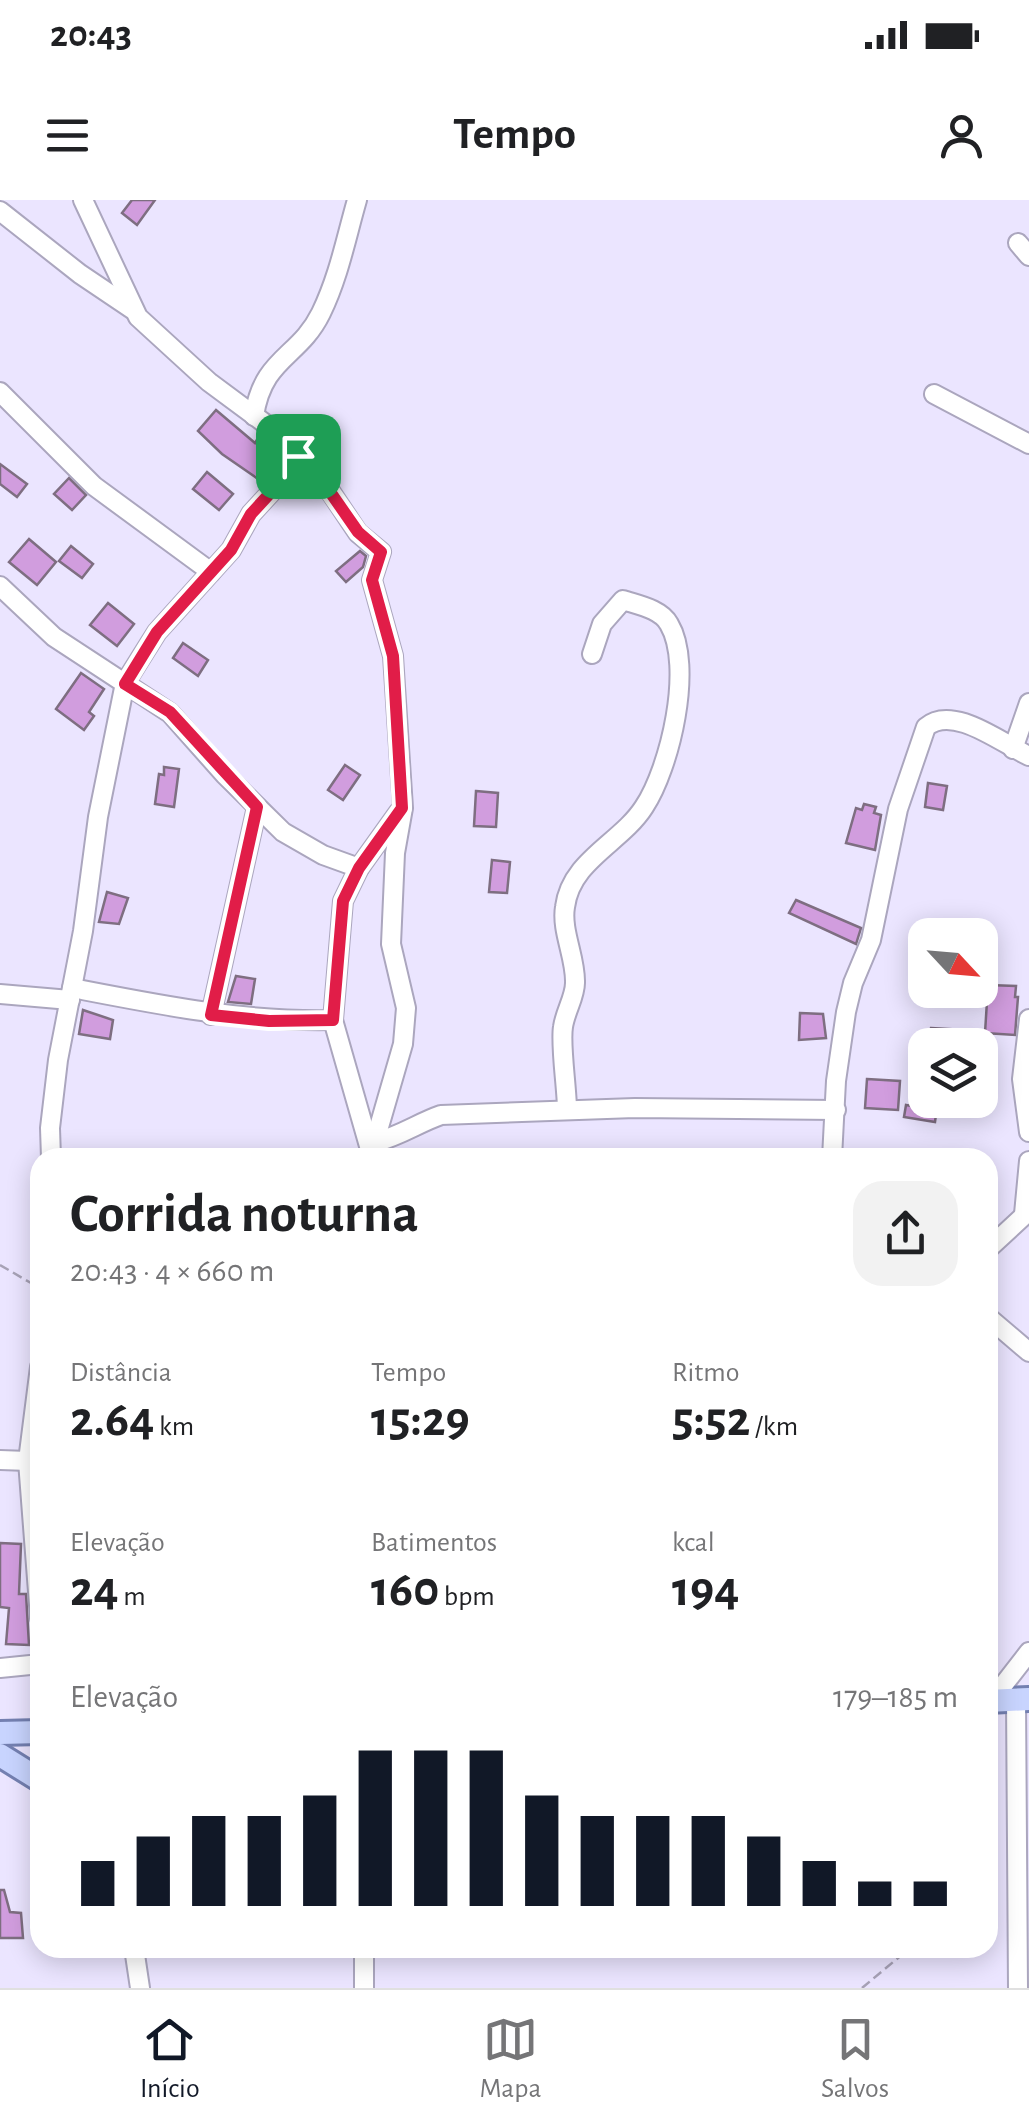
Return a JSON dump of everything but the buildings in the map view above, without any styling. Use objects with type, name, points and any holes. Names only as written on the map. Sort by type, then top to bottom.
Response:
[{"type":"main road","points":[[998,1700],[1023,1699]]},
{"type":"main road","points":[[0,1733],[30,1732]]},
{"type":"main road","points":[[0,1755],[30,1774]]},
{"type":"street","points":[[84,200],[134,310]]},
{"type":"street","points":[[254,416],[258,391],[268,372],[321,314],[346,250],[357,200]]},
{"type":"street","points":[[0,211],[134,310],[209,382],[294,445],[298,456],[326,486],[358,532],[381,552],[372,580],[393,656],[402,808],[395,852],[391,944],[406,1008],[403,1044],[373,1148]]},
{"type":"street","points":[[0,392],[94,486],[211,572]]},
{"type":"street","points":[[934,394],[1029,444]]},
{"type":"street","points":[[50,1148],[98,817],[125,684],[157,632],[231,550],[251,514],[296,465],[298,456]]},
{"type":"street","points":[[0,586],[54,637],[170,712],[257,807],[298,842],[359,868]]},
{"type":"street","points":[[567,1110],[562,1030],[575,984],[564,909],[572,884],[596,852],[644,808],[677,714],[678,645],[668,620],[650,608],[623,600],[602,624],[592,654]]},
{"type":"street","points":[[833,1148],[840,1043],[853,982],[871,940],[898,809],[926,727],[936,719],[950,718],[1021,753],[1029,703]]},
{"type":"street","points":[[211,1015],[257,807]]},
{"type":"street","points":[[371,1148],[333,1020],[343,901],[359,868],[402,808]]},
{"type":"street","points":[[0,994],[71,994],[269,1021],[333,1020]]},
{"type":"street","points":[[1029,1019],[1022,1079],[1029,1132]]},
{"type":"street","points":[[378,1148],[425,1120],[442,1116],[567,1110],[836,1110]]},
{"type":"street","points":[[998,1240],[1026,1213],[1028,1167]]},
{"type":"street","points":[[998,1326],[1029,1352]]},
{"type":"street","points":[[30,1445],[30,1487]]},
{"type":"street","points":[[0,1460],[28,1461]]},
{"type":"street","points":[[998,1690],[1029,1652]]},
{"type":"street","points":[[0,1668],[30,1665]]},
{"type":"street","points":[[1018,1988],[1023,1699]]},
{"type":"street","points":[[134,1958],[140,1988]]},
{"type":"street","points":[[364,1958],[364,1988]]},
{"type":"path","points":[[0,1266],[30,1281]]},
{"type":"path","points":[[862,1988],[898,1958]]},
{"type":"route","points":[[298,456],[326,486],[358,532],[381,552],[372,580],[393,656],[402,808],[359,868],[343,901],[333,1020],[269,1021],[211,1015],[257,807],[170,712],[125,684],[157,632],[231,550],[251,514],[296,465],[298,456]]}]
